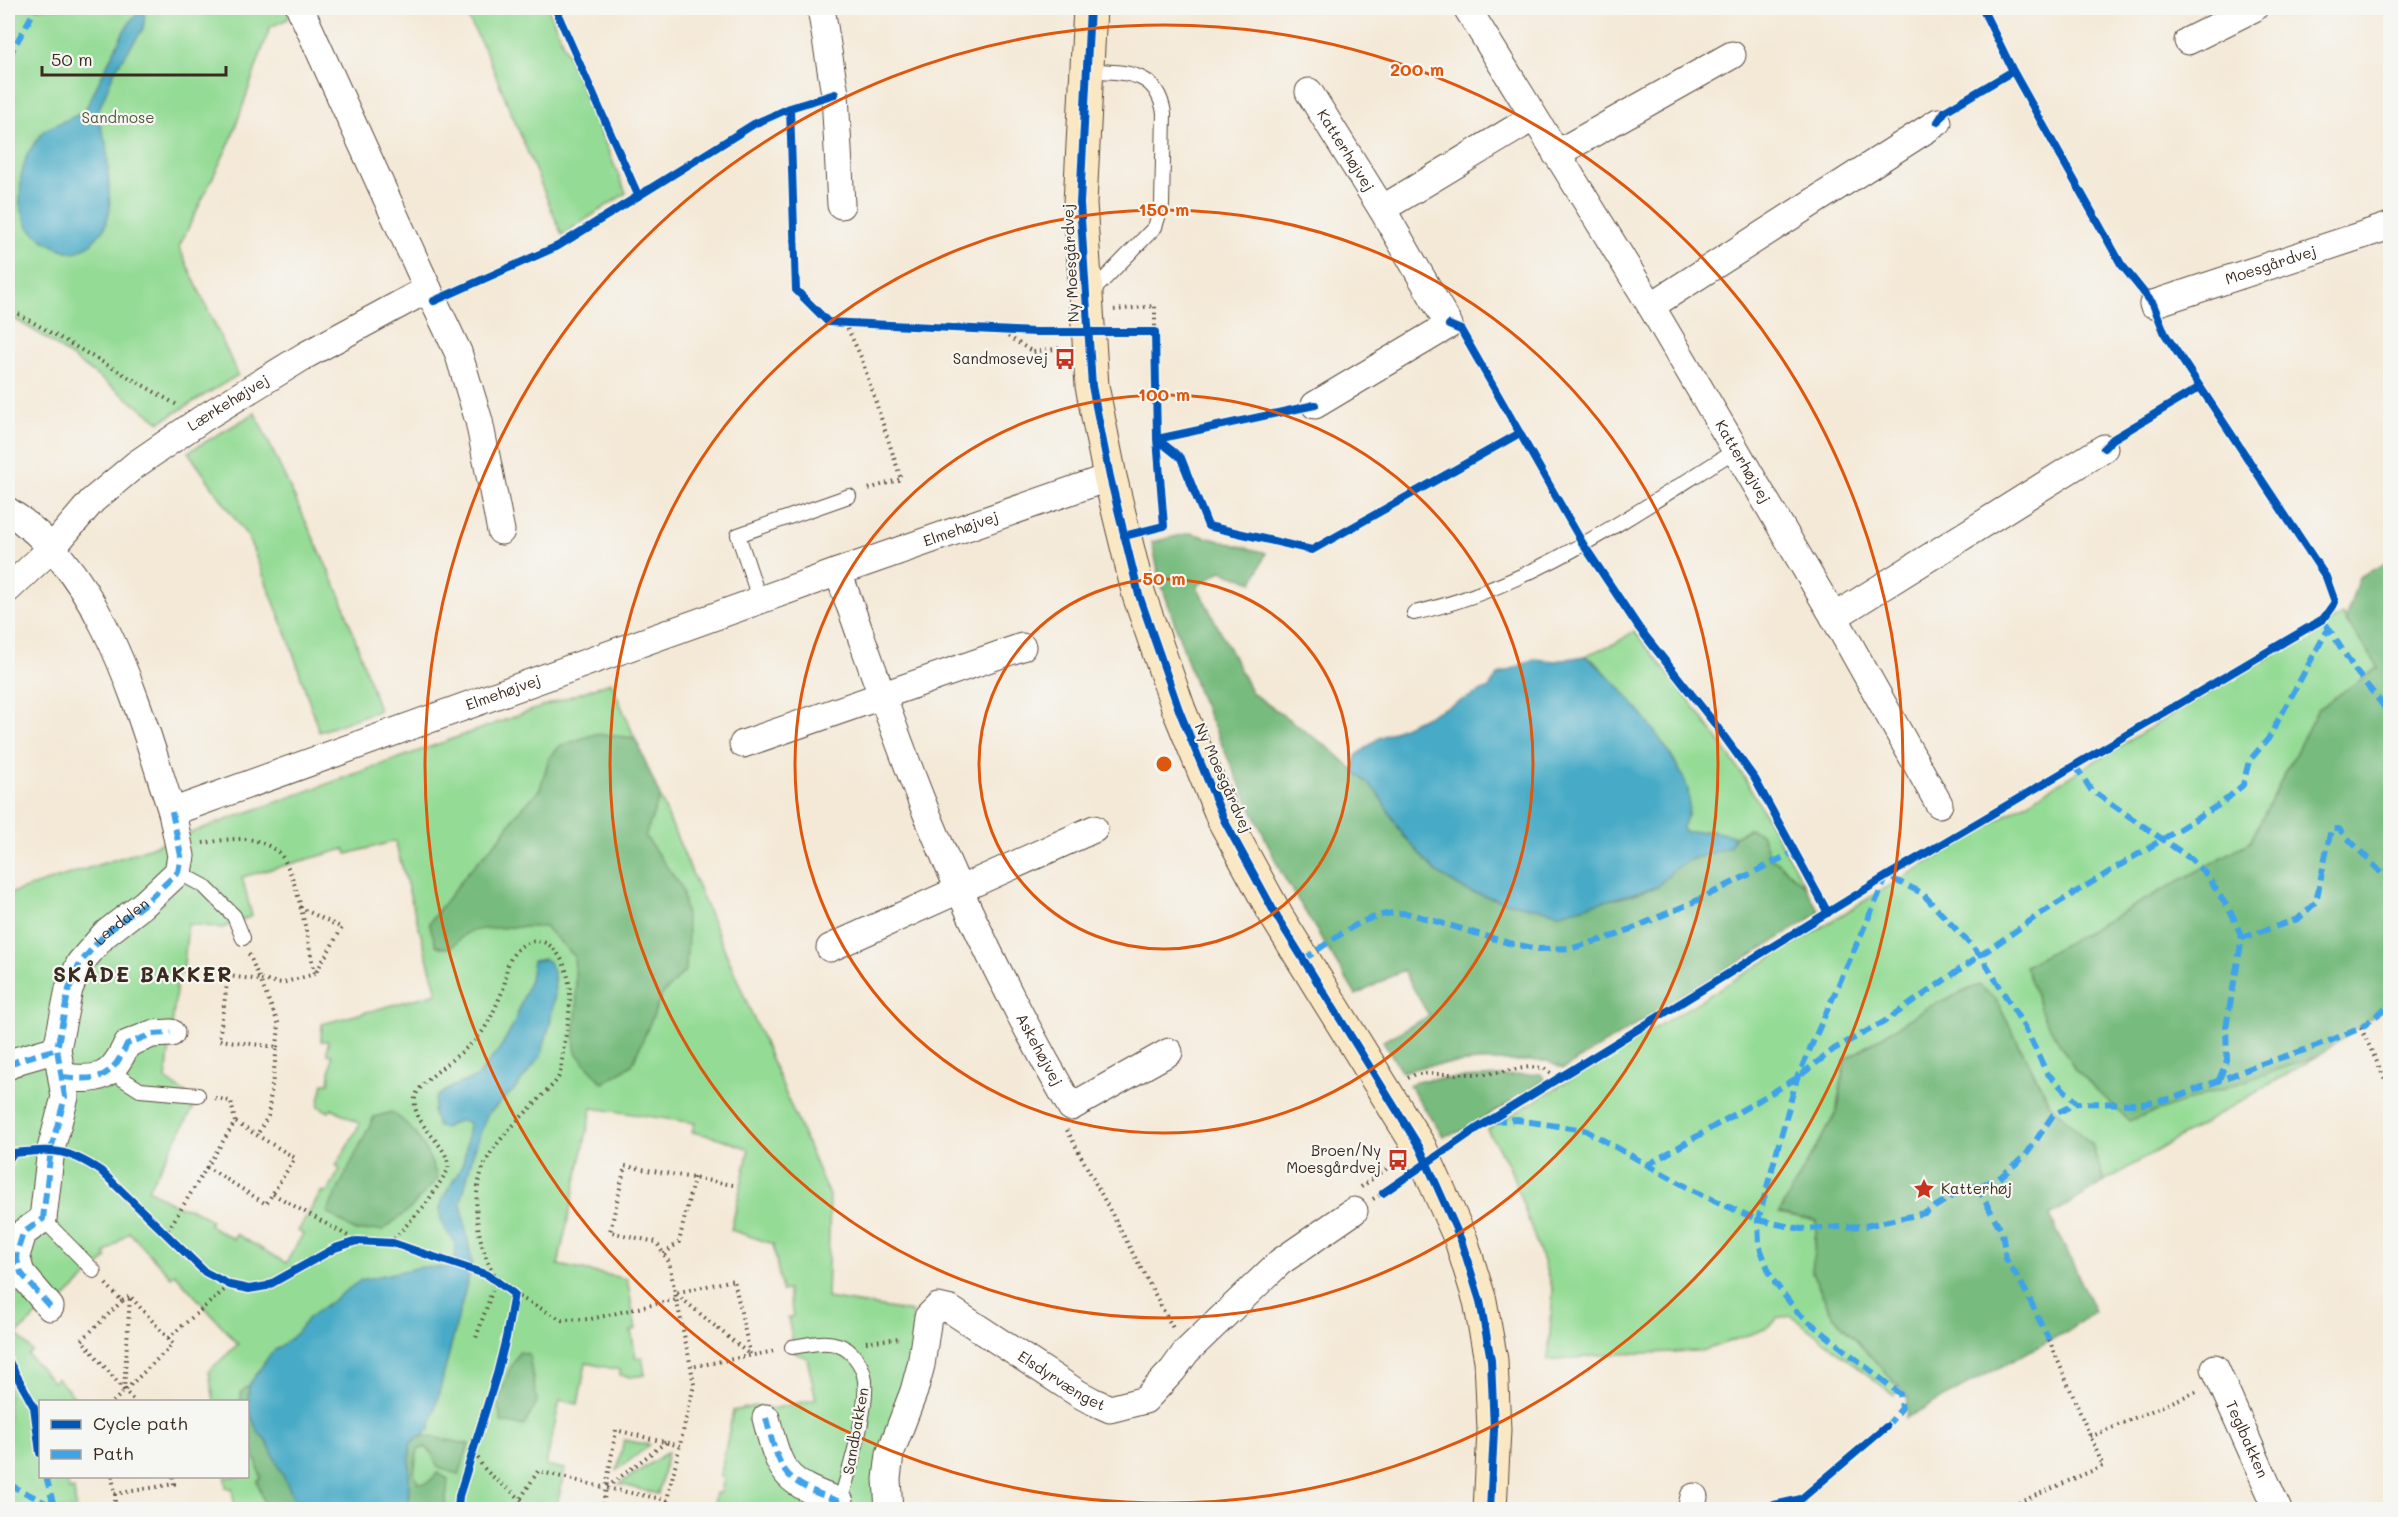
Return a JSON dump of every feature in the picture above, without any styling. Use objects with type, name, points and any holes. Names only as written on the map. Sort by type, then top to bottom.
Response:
[{"type":"street","points":[[300,8],[458,352],[479,421],[501,531]]},
{"type":"street","points":[[821,8],[835,94],[841,205]]},
{"type":"street","name":"Ny Moesgårdvej","points":[[1090,8],[1085,70],[1080,206],[1092,386],[1110,477],[1139,595],[1179,710],[1224,820],[1277,917],[1419,1146],[1461,1239],[1482,1311],[1491,1360],[1494,1430],[1490,1509]]},
{"type":"street","name":"Katterhøjvej","points":[[1467,8],[1651,306],[1834,617],[1939,804]]},
{"type":"street","points":[[2188,41],[2254,8]]},
{"type":"street","points":[[1556,154],[1732,55]]},
{"type":"street","name":"Katterhøjvej","points":[[1309,92],[1382,209],[1449,325],[1316,405]]},
{"type":"street","name":"Katterhøjvej","points":[[1382,209],[1534,117]]},
{"type":"street","points":[[1651,306],[1938,122]]},
{"type":"street","name":"Moesgårdvej","points":[[2153,304],[2391,226]]},
{"type":"street","name":"Lærkehøjvej","points":[[52,548],[92,501],[135,465],[202,419],[306,355],[428,289]]},
{"type":"street","points":[[1834,617],[2104,448]]},
{"type":"street","name":"Elmehøjvej","points":[[172,812],[838,572],[1110,477]]},
{"type":"street","points":[[8,511],[52,548],[88,597],[113,643],[132,691],[172,812],[178,859]]},
{"type":"street","points":[[8,589],[52,548]]},
{"type":"street","name":"Askehøjvej","points":[[838,572],[926,811],[959,890],[1032,1039],[1071,1107]]},
{"type":"street","points":[[742,744],[1022,647]]},
{"type":"street","points":[[830,948],[1094,829]]},
{"type":"street","name":"Lerdalen","points":[[43,1219],[51,1149],[65,1097],[57,1049],[69,989],[81,963],[104,935],[144,904],[178,859]]},
{"type":"street","points":[[63,1077],[90,1080],[110,1071],[118,1063],[127,1044],[152,1034],[171,1033]]},
{"type":"street","points":[[8,1066],[19,1060],[57,1049]]},
{"type":"street","points":[[1071,1107],[1169,1052]]},
{"type":"street","name":"Elsdyrvænget","points":[[889,1509],[887,1479],[890,1454],[914,1391],[928,1317],[938,1307],[951,1310],[1079,1394],[1110,1409],[1145,1400],[1173,1370],[1186,1352],[1280,1262],[1364,1205]]},
{"type":"street","points":[[43,1219],[23,1233],[16,1256],[21,1273],[50,1307]]},
{"type":"street","name":"Teglbakken","points":[[2218,1375],[2278,1509]]},
{"type":"street","name":"Sandbakken","points":[[766,1418],[774,1450],[784,1470],[797,1485],[838,1506]]},
{"type":"lane","points":[[1085,70],[1133,73],[1146,79],[1162,100],[1164,113],[1162,205],[1155,227],[1086,299]]},
{"type":"lane","points":[[1414,613],[1476,595],[1538,567],[1583,544],[1736,450]]},
{"type":"lane","points":[[760,601],[738,535],[849,496]]},
{"type":"lane","points":[[178,859],[234,916],[243,938]]},
{"type":"lane","points":[[110,1071],[140,1090],[198,1095]]},
{"type":"lane","points":[[43,1219],[94,1271]]},
{"type":"lane","points":[[792,1347],[823,1342],[837,1344],[848,1350]]},
{"type":"lane","name":"Sandbakken","points":[[838,1506],[853,1461],[865,1392],[865,1377],[859,1363],[848,1350]]},
{"type":"path","points":[[1149,306],[1155,306],[1155,344]]},
{"type":"path","points":[[8,308],[202,419]]},
{"type":"path","points":[[841,323],[857,324]]},
{"type":"path","points":[[841,323],[861,357],[901,479],[849,496]]},
{"type":"path","points":[[986,329],[1017,331]]},
{"type":"path","points":[[998,330],[1033,352]]},
{"type":"path","points":[[1143,332],[1155,332]]},
{"type":"path","points":[[178,859],[238,839],[254,840],[278,852],[293,880],[315,974]]},
{"type":"path","points":[[277,1047],[219,1040],[228,976],[282,983],[315,974],[342,928],[299,907]]},
{"type":"path","points":[[243,938],[279,1025],[268,1116],[257,1135]]},
{"type":"path","points":[[390,1243],[426,1204],[448,1170],[449,1164],[415,1110],[415,1096],[424,1082],[479,1036],[504,989],[508,964],[524,942],[538,940],[548,944],[558,953],[566,969],[571,1000],[559,1077],[494,1148],[482,1169],[476,1203],[478,1234],[496,1279],[476,1338]]},
{"type":"path","points":[[2361,1028],[2391,1090]]},
{"type":"path","points":[[1416,1074],[1486,1074],[1530,1066],[1544,1068],[1557,1078]]},
{"type":"path","points":[[1548,1084],[1568,1072]]},
{"type":"path","points":[[165,1235],[235,1122],[231,1101],[198,1095]]},
{"type":"path","points":[[1071,1107],[1058,1113],[1186,1352]]},
{"type":"path","points":[[207,1167],[266,1204],[273,1194],[294,1158],[235,1122]]},
{"type":"path","points":[[8,1143],[13,1153]]},
{"type":"path","points":[[1364,1205],[1360,1188],[1419,1146]]},
{"type":"path","points":[[521,1498],[538,1471],[667,1500],[694,1385],[677,1299],[669,1262],[656,1242],[610,1232],[625,1166],[733,1185]]},
{"type":"path","points":[[664,1254],[679,1242],[694,1177]]},
{"type":"path","points":[[1383,1192],[1392,1186]]},
{"type":"path","points":[[273,1194],[357,1241]]},
{"type":"path","points":[[94,1271],[122,1301]]},
{"type":"path","points":[[675,1293],[734,1280],[750,1355]]},
{"type":"path","points":[[168,1338],[230,1285]]},
{"type":"path","points":[[675,1293],[750,1355]]},
{"type":"path","points":[[514,1294],[562,1320],[591,1319],[677,1299]]},
{"type":"path","points":[[130,1296],[82,1340],[134,1400]]},
{"type":"path","points":[[114,1400],[173,1344],[130,1296]]},
{"type":"path","points":[[124,1390],[130,1296]]},
{"type":"path","points":[[848,1350],[864,1343],[891,1338],[925,1338]]},
{"type":"path","points":[[2002,1509],[2103,1466],[2049,1340]]},
{"type":"path","points":[[691,1367],[792,1347]]},
{"type":"path","points":[[2090,1437],[2218,1375]]},
{"type":"path","points":[[35,1410],[39,1411]]},
{"type":"path","points":[[602,1509],[616,1430],[680,1446]]},
{"type":"path","points":[[606,1488],[666,1442]]},
{"type":"path","points":[[473,1447],[483,1466],[494,1478],[521,1498],[530,1509]]},
{"type":"path","points":[[112,1478],[116,1509]]},
{"type":"path","points":[[115,1494],[174,1484],[173,1478]]},
{"type":"green space","name":"Sandmose","points":[[8,8],[289,8],[288,19],[270,27],[231,140],[179,247],[238,375],[160,422],[40,334],[8,315]]},
{"type":"green space","points":[[463,8],[548,8],[626,193],[562,235],[487,54]]},
{"type":"green space","points":[[255,413],[341,597],[379,710],[319,732],[289,640],[248,537],[188,452]]},
{"type":"green space","points":[[1190,533],[1266,553],[1253,582],[1221,571],[1197,586],[1252,693],[1333,751],[1377,792],[1403,835],[1437,873],[1467,891],[1618,899],[1657,887],[1671,872],[1689,860],[1730,847],[1734,836],[1749,829],[1761,833],[1770,856],[1805,886],[1820,913],[1563,1069],[1547,1061],[1478,1061],[1425,1066],[1402,1072],[1383,1041],[1429,1016],[1403,970],[1356,995],[1282,874],[1198,692],[1160,580],[1152,542]]},
{"type":"green space","points":[[2390,561],[2390,1004],[2318,1056],[2129,1121],[2075,1069],[2043,1016],[2025,966],[2250,842],[2318,709],[2379,667],[2345,620],[2359,577]]},
{"type":"green space","points":[[2342,615],[2379,667],[2318,709],[2250,842],[2025,966],[2127,1119],[2318,1056],[2104,1182],[2092,1145],[2051,1105],[1996,1000],[1979,985],[1926,1009],[1845,1060],[1836,1112],[1779,1213],[1817,1221],[1812,1272],[1831,1313],[1899,1387],[1894,1395],[1790,1315],[1778,1318],[1765,1329],[1702,1351],[1615,1354],[1548,1361],[1553,1290],[1509,1165],[1487,1130],[2227,681]]},
{"type":"green space","points":[[1634,631],[1699,713],[1744,777],[1805,886],[1770,856],[1749,829],[1734,836],[1711,831],[1684,832],[1681,826],[1688,816],[1675,761],[1636,709],[1595,661],[1584,656],[1616,643]]},
{"type":"green space","points":[[611,682],[830,1198],[827,1298],[912,1312],[917,1349],[881,1509],[713,1509],[716,1493],[721,1493],[724,1478],[720,1477],[733,1411],[756,1406],[772,1409],[816,1399],[807,1358],[795,1353],[788,1318],[793,1316],[788,1290],[782,1291],[773,1244],[731,1230],[749,1149],[719,1138],[692,1132],[695,1123],[592,1108],[558,1265],[627,1279],[636,1329],[631,1331],[636,1358],[642,1357],[645,1375],[630,1377],[620,1375],[620,1370],[586,1363],[578,1404],[560,1400],[546,1465],[565,1469],[556,1509],[235,1509],[232,1488],[226,1488],[225,1478],[249,1478],[249,1400],[214,1400],[209,1371],[238,1344],[175,1274],[171,1277],[129,1232],[105,1254],[107,1258],[56,1306],[41,1312],[17,1334],[32,1351],[28,1355],[53,1382],[57,1378],[77,1400],[39,1400],[39,1478],[67,1478],[69,1490],[74,1489],[76,1509],[8,1509],[8,894],[129,855]],"holes":[[[395,841],[437,993],[322,1024],[321,1041],[328,1041],[327,1054],[332,1055],[329,1083],[323,1083],[318,1106],[329,1112],[332,1108],[360,1124],[336,1166],[340,1169],[327,1193],[322,1191],[298,1231],[303,1234],[286,1263],[236,1234],[233,1239],[209,1225],[211,1220],[192,1209],[177,1206],[148,1189],[197,1102],[166,1079],[178,973],[183,973],[188,924],[222,928],[252,916],[242,877],[345,849],[347,854]]]},
{"type":"green space","points":[[595,734],[635,738],[660,796],[645,836],[682,888],[688,932],[686,970],[662,995],[632,1065],[603,1083],[576,1053],[574,1039],[577,1005],[574,956],[545,927],[481,929],[467,933],[452,946],[443,948],[436,945],[429,923],[468,872],[501,837],[514,817],[540,789],[549,758],[560,746]]},
{"type":"green space","points":[[1979,985],[1996,1000],[2049,1103],[2092,1145],[2104,1182],[2050,1216],[2095,1311],[2069,1330],[1906,1418],[1908,1397],[1831,1313],[1812,1272],[1817,1221],[1779,1213],[1838,1109],[1845,1060],[1928,1007]]},
{"type":"green space","points":[[1541,1074],[1545,1081],[1463,1131],[1443,1136],[1409,1085],[1420,1080]]},
{"type":"green space","points":[[392,1112],[415,1133],[438,1178],[409,1210],[383,1230],[355,1231],[327,1212],[374,1117]]},
{"type":"green space","points":[[519,1352],[529,1354],[537,1402],[524,1426],[501,1422],[498,1403],[508,1373]]},
{"type":"green space","points":[[249,1385],[249,1400],[241,1400],[241,1392]]},
{"type":"green space","points":[[249,1400],[256,1428],[266,1440],[299,1509],[266,1509],[257,1481],[261,1478],[249,1436]]},
{"type":"green space","points":[[424,1436],[469,1444],[459,1475],[437,1466],[433,1454],[425,1447],[418,1450],[414,1472],[418,1483],[429,1481],[437,1473],[448,1479],[445,1509],[408,1510],[410,1444]]},
{"type":"green space","points":[[624,1440],[650,1445],[617,1470]]},
{"type":"green space","points":[[668,1452],[658,1494],[619,1484]]},
{"type":"water","points":[[141,12],[145,15],[143,29],[115,70],[97,114],[107,147],[110,210],[104,229],[90,245],[74,253],[58,248],[43,240],[28,227],[20,205],[21,176],[27,154],[44,130],[84,112],[123,33],[133,18]]},
{"type":"water","points":[[1584,656],[1596,664],[1627,696],[1673,758],[1688,790],[1689,811],[1682,829],[1685,832],[1711,831],[1734,836],[1730,847],[1689,860],[1671,872],[1657,887],[1560,913],[1467,891],[1437,873],[1403,835],[1377,792],[1354,771],[1356,756],[1379,738],[1489,688],[1498,675],[1535,659],[1555,661]]},
{"type":"water","points":[[545,959],[549,962],[554,974],[555,994],[550,1024],[541,1056],[516,1088],[487,1115],[473,1154],[461,1203],[472,1263],[430,1429],[410,1444],[408,1509],[299,1509],[249,1410],[249,1385],[271,1353],[294,1336],[308,1318],[361,1280],[421,1267],[451,1268],[456,1249],[444,1228],[440,1212],[445,1194],[464,1160],[469,1123],[460,1121],[444,1128],[438,1127],[433,1113],[436,1097],[452,1087],[477,1077],[500,1048],[513,1026],[530,979],[533,961]]},
{"type":"marked path","points":[[8,58],[36,8]]},
{"type":"marked path","points":[[2326,624],[2355,670],[2390,714]]},
{"type":"marked path","points":[[1646,1166],[1797,1078],[1834,1049],[1884,1022],[2040,914],[2222,803],[2243,785],[2249,761],[2268,739],[2328,629]]},
{"type":"marked path","points":[[2075,765],[2091,790],[2191,859],[2206,874],[2233,916],[2242,938]]},
{"type":"marked path","points":[[50,1307],[21,1273],[16,1256],[23,1233],[43,1219],[51,1149],[65,1097],[57,1049],[69,989],[80,963],[104,935],[144,904],[178,872],[181,856],[172,812]]},
{"type":"marked path","points":[[2219,1080],[2227,1060],[2226,1027],[2242,938],[2298,919],[2316,902],[2331,829],[2339,829],[2390,882]]},
{"type":"marked path","points":[[1303,960],[1354,926],[1381,915],[1396,913],[1411,914],[1509,943],[1538,949],[1573,948],[1617,935],[1698,900],[1794,852]]},
{"type":"marked path","points":[[1886,1427],[1902,1408],[1900,1394],[1798,1313],[1772,1279],[1759,1245],[1758,1220],[1797,1078],[1887,876],[1922,893],[1981,956],[2025,1028],[2047,1073],[2077,1103],[2143,1104],[2174,1098],[2361,1028],[2390,1005]]},
{"type":"marked path","points":[[63,1077],[95,1078],[109,1071],[127,1044],[152,1034],[171,1033]]},
{"type":"marked path","points":[[8,1066],[19,1060],[57,1049]]},
{"type":"marked path","points":[[1493,1121],[1517,1120],[1585,1130],[1696,1192],[1758,1220],[1801,1229],[1865,1226],[1925,1213],[1960,1191],[1997,1180],[2026,1155],[2053,1115],[2077,1103]]},
{"type":"marked path","points":[[1977,1186],[2002,1232],[2006,1259],[2025,1290],[2049,1340]]},
{"type":"marked path","points":[[8,1279],[16,1256]]},
{"type":"marked path","points":[[766,1418],[781,1465],[788,1474],[807,1488],[840,1502],[837,1510]]},
{"type":"marked path","points":[[47,1478],[55,1510]]},
{"type":"marked path","points":[[8,1484],[54,1507]]},
{"type":"cycle path","points":[[555,8],[638,195]]},
{"type":"cycle path","points":[[1090,8],[1080,203],[1092,386],[1110,477],[1139,595],[1179,710],[1224,820],[1277,917],[1420,1148],[1461,1240],[1480,1301],[1491,1360],[1494,1430],[1490,1510]]},
{"type":"cycle path","points":[[1383,1193],[1476,1129],[1887,876],[2323,619],[2335,602],[2326,577],[2165,334],[2153,304],[2121,264],[2013,71],[1982,8]]},
{"type":"cycle path","points":[[1938,122],[1945,111],[2013,71]]},
{"type":"cycle path","points":[[434,301],[558,246],[754,124],[790,108],[835,94]]},
{"type":"cycle path","points":[[790,108],[796,290],[828,322],[1035,332],[1155,332],[1157,439],[1164,526],[1124,536]]},
{"type":"cycle path","points":[[1449,325],[1461,330],[1583,544],[1639,628],[1755,779],[1828,913]]},
{"type":"cycle path","points":[[2104,448],[2113,439],[2200,387]]},
{"type":"cycle path","points":[[1315,405],[1157,439],[1181,458],[1208,526],[1312,550],[1520,433]]},
{"type":"cycle path","points":[[8,1161],[13,1153],[50,1151],[69,1154],[89,1163],[101,1171],[205,1272],[230,1285],[249,1289],[267,1286],[335,1248],[357,1241],[393,1243],[488,1275],[514,1294],[497,1374],[459,1496],[458,1510]]},
{"type":"cycle path","points":[[8,1360],[34,1407],[39,1445]]},
{"type":"cycle path","points":[[1750,1510],[1801,1499],[1886,1427]]},
{"type":"place","name":"Sandmosevej","points":[[1065,359]]},
{"type":"place","name":"Broen/Ny Moesgårdvej","points":[[1398,1160]]},
{"type":"place","name":"Katterhøj","points":[[1924,1189]]},
{"type":"district","name":"SKÅDE BAKKER","points":[[143,975]]}]
